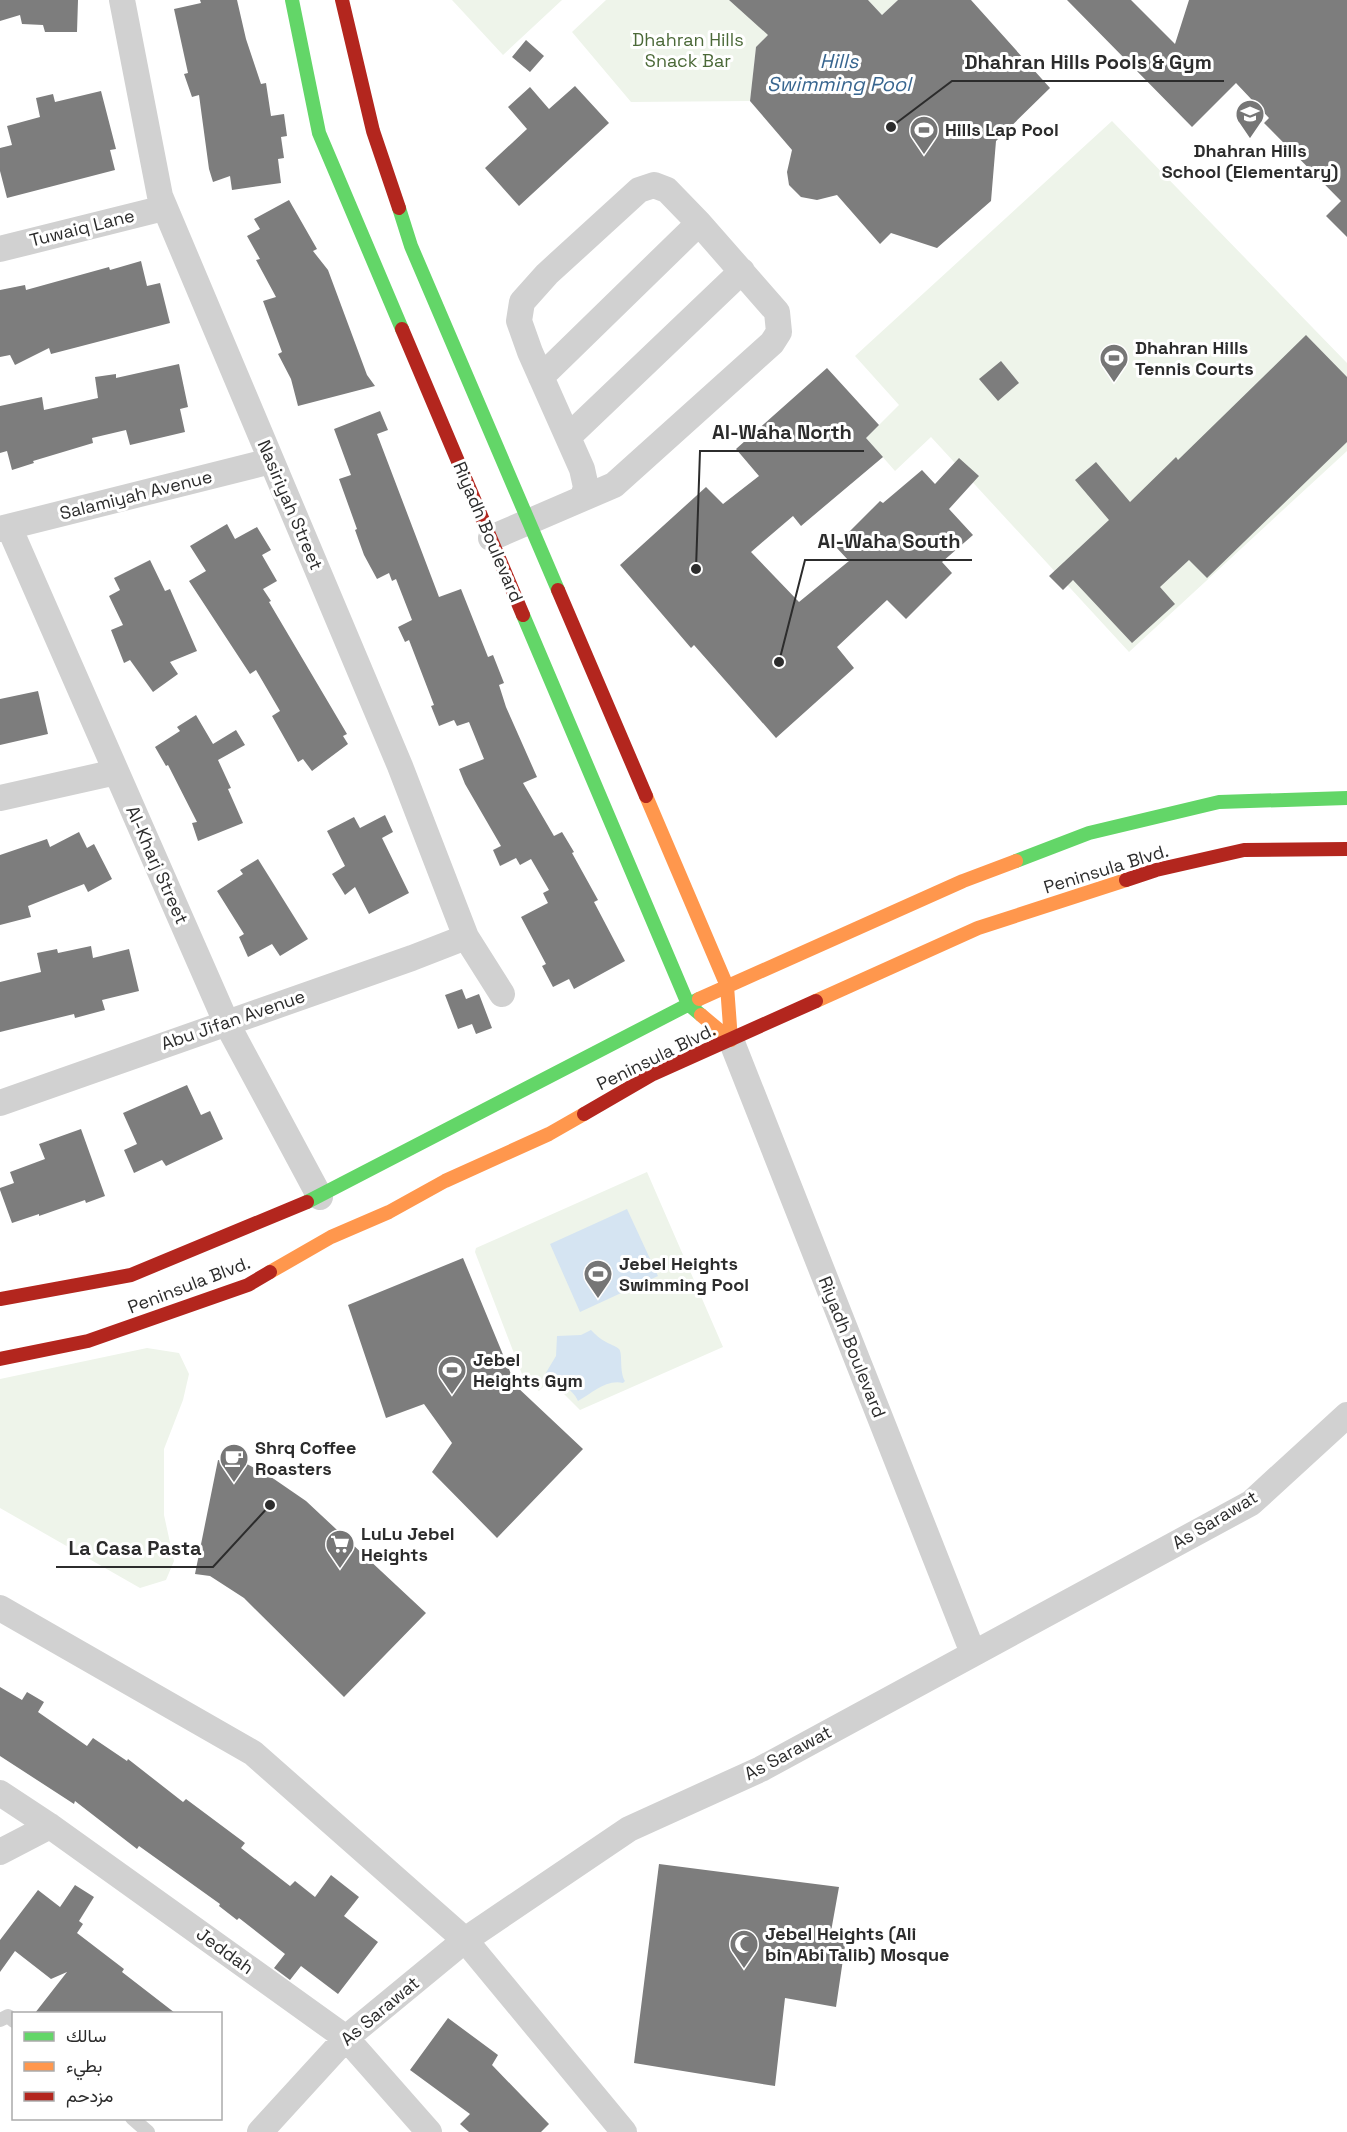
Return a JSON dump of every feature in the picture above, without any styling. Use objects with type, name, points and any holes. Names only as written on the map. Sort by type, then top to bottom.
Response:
[{"type":"main road","name":"Riyadh Boulevard","points":[[292,0],[319,134],[688,1004],[731,1040]]},
{"type":"main road","name":"Riyadh Boulevard","points":[[342,0],[373,131],[411,246],[728,986],[731,1040]]},
{"type":"main road","name":"Peninsula Blvd.","points":[[0,1299],[131,1275],[320,1197],[688,1004],[963,881],[1089,833],[1219,802],[1347,798]]},
{"type":"main road","name":"Peninsula Blvd.","points":[[0,1359],[88,1341],[248,1286],[331,1237],[389,1212],[445,1181],[549,1134],[653,1074],[978,928],[1156,870],[1244,850],[1347,849]]},
{"type":"street","name":"Nasiriyah Street","points":[[122,0],[159,196],[400,766],[466,937],[502,994]]},
{"type":"street","points":[[491,538],[614,485],[772,343],[779,332],[777,312],[699,223],[667,190],[654,185],[639,190],[546,274],[522,302],[519,321],[582,470],[586,487],[583,497]]},
{"type":"street","name":"Tuwaiq Lane","points":[[0,249],[164,208]]},
{"type":"street","points":[[541,377],[699,223]]},
{"type":"street","points":[[568,437],[742,271]]},
{"type":"street","name":"Salamiyah Avenue","points":[[4,528],[271,461]]},
{"type":"street","name":"Al-Kharj Street","points":[[4,528],[116,772],[226,1022],[320,1197]]},
{"type":"street","points":[[0,798],[116,772]]},
{"type":"street","name":"Abu Jifan Avenue","points":[[0,1103],[466,937]]},
{"type":"street","name":"Riyadh Boulevard","points":[[731,1040],[973,1653]]},
{"type":"street","name":"As Sarawat","points":[[260,2132],[346,2038],[465,1940],[629,1829],[761,1769],[1251,1503],[1347,1415]]},
{"type":"street","points":[[0,1608],[253,1753],[465,1940],[624,2132]]},
{"type":"street","name":"Jeddah","points":[[0,1793],[50,1826],[346,2038],[429,2132]]},
{"type":"street","points":[[0,1852],[50,1826]]},
{"type":"lane","points":[[134,2120],[148,2132]]},
{"type":"green space","points":[[452,0],[562,0],[503,55]]},
{"type":"green space","name":"Dhahran Hills Snack Bar","points":[[606,0],[804,0],[756,47],[750,101],[631,102],[572,32]]},
{"type":"green space","points":[[868,0],[898,0],[882,15]]},
{"type":"green space","name":"Dhahran Hills Tennis Courts","points":[[1112,121],[1347,363],[1347,451],[1129,652],[931,437],[895,471],[866,438],[899,405],[855,356]]},
{"type":"green space","name":"Jebel Heights Swimming Pool","points":[[647,1172],[723,1347],[580,1410],[550,1380],[539,1391],[525,1382],[475,1252],[476,1248]]},
{"type":"green space","points":[[147,1348],[179,1353],[189,1374],[183,1400],[164,1449],[164,1515],[174,1561],[166,1580],[140,1588],[0,1508],[0,1379]]},
{"type":"water","name":"Jebel Heights Swimming Pool","points":[[627,1209],[658,1276],[580,1312],[550,1244]]},
{"type":"water","points":[[591,1330],[619,1349],[625,1381],[605,1385],[578,1401],[564,1385],[544,1376],[556,1356],[557,1336],[581,1335]]},
{"type":"building","points":[[0,0],[78,0],[77,32],[45,32],[43,25],[22,24],[20,15],[0,21]]},
{"type":"building","points":[[200,0],[237,0],[246,39],[261,84],[266,83],[271,116],[284,114],[287,136],[281,137],[284,158],[278,159],[281,183],[232,190],[230,176],[213,182],[209,169],[199,95],[192,97],[184,74],[188,73],[174,9],[201,3]]},
{"type":"building","points":[[729,0],[868,0],[882,15],[898,0],[971,0],[1050,88],[996,141],[991,201],[937,248],[891,233],[880,244],[837,195],[817,200],[801,197],[789,185],[787,172],[792,150],[750,101],[756,47],[768,35]]},
{"type":"building","points":[[1067,0],[1131,0],[1175,44],[1189,0],[1347,0],[1347,237],[1326,216],[1341,201],[1264,123],[1269,118],[1236,83],[1192,127]]},
{"type":"building","points":[[526,40],[544,56],[530,72],[512,57]]},
{"type":"building","points":[[575,86],[609,123],[519,206],[485,168],[527,129],[508,107],[530,87],[549,109]]},
{"type":"building","points":[[101,91],[116,149],[110,150],[115,170],[7,198],[0,171],[0,148],[12,145],[7,126],[40,117],[36,98],[53,94],[55,102]]},
{"type":"building","points":[[289,200],[317,249],[313,251],[328,270],[367,375],[375,386],[298,406],[291,379],[278,354],[282,352],[263,301],[276,297],[256,260],[260,259],[247,236],[260,229],[254,219]]},
{"type":"building","points":[[141,261],[147,286],[160,283],[170,323],[51,354],[49,348],[15,365],[10,355],[0,357],[0,290],[25,285],[26,290],[109,267],[110,270]]},
{"type":"building","points":[[1306,335],[1347,377],[1347,442],[1207,578],[1189,560],[1160,587],[1175,604],[1132,643],[1073,580],[1063,590],[1049,576],[1109,520],[1075,480],[1096,462],[1130,502],[1176,457],[1178,460]]},
{"type":"building","points":[[1001,361],[1019,383],[998,401],[979,379]]},
{"type":"building","points":[[179,364],[188,407],[180,409],[185,432],[130,445],[126,430],[92,438],[93,443],[33,461],[34,463],[12,470],[7,451],[0,453],[0,406],[42,397],[44,410],[98,398],[95,377],[116,374],[116,378]]},
{"type":"building","points":[[827,368],[879,425],[866,438],[883,457],[801,526],[793,516],[751,552],[799,602],[849,561],[835,546],[880,501],[883,503],[922,470],[935,484],[959,458],[979,476],[949,509],[973,535],[942,562],[952,573],[906,619],[887,600],[837,647],[854,668],[776,738],[694,645],[691,648],[620,565],[706,487],[723,504],[759,476],[736,449]]},
{"type":"building","points":[[380,411],[388,430],[377,434],[439,597],[461,589],[488,657],[493,655],[504,683],[499,685],[506,707],[537,777],[523,783],[554,836],[562,832],[574,852],[572,853],[598,900],[594,902],[625,961],[574,989],[569,979],[553,987],[542,966],[546,964],[521,917],[548,903],[543,893],[549,890],[531,859],[520,865],[516,858],[500,866],[493,850],[501,846],[465,784],[459,769],[484,759],[469,722],[457,726],[454,720],[439,726],[431,706],[434,705],[409,640],[405,642],[398,627],[412,620],[396,579],[392,581],[389,573],[377,579],[364,555],[355,530],[357,529],[339,479],[351,475],[334,429]]},
{"type":"building","points":[[227,524],[235,539],[257,527],[271,550],[262,555],[277,581],[263,589],[347,734],[343,736],[348,744],[312,771],[303,759],[298,762],[272,716],[280,711],[256,670],[250,674],[189,581],[206,571],[190,546]]},
{"type":"building","points":[[150,560],[165,591],[170,589],[197,651],[170,662],[178,674],[153,692],[130,660],[124,663],[111,630],[123,625],[109,596],[120,590],[114,578]]},
{"type":"building","points":[[38,691],[48,734],[0,745],[0,699]]},
{"type":"building","points":[[196,715],[213,744],[236,730],[245,745],[218,760],[243,823],[198,841],[192,823],[197,822],[168,765],[166,766],[155,747],[180,731],[177,727]]},
{"type":"building","points":[[385,815],[393,832],[382,838],[409,893],[369,914],[355,887],[345,895],[332,874],[345,866],[327,831],[354,817],[360,828]]},
{"type":"building","points":[[79,832],[87,848],[94,844],[112,879],[88,892],[84,884],[28,906],[31,917],[0,925],[0,855],[47,839],[50,847]]},
{"type":"building","points":[[258,859],[308,939],[280,956],[272,944],[248,957],[239,937],[244,934],[217,891],[243,874],[240,870]]},
{"type":"building","points":[[91,946],[93,958],[129,949],[139,991],[102,1000],[105,1010],[75,1018],[74,1014],[0,1032],[0,982],[41,972],[37,953],[57,949],[58,953]]},
{"type":"building","points":[[462,989],[466,999],[479,994],[492,1028],[476,1034],[472,1024],[458,1029],[445,995]]},
{"type":"building","points":[[187,1085],[201,1115],[210,1111],[223,1139],[166,1166],[162,1160],[134,1173],[124,1150],[137,1144],[123,1113]]},
{"type":"building","points":[[81,1129],[105,1196],[12,1223],[0,1190],[14,1183],[10,1172],[45,1159],[39,1144]]},
{"type":"building","name":"Jebel Heights Gym","points":[[463,1258],[516,1386],[583,1449],[497,1538],[432,1472],[452,1443],[424,1404],[386,1418],[348,1305]]},
{"type":"building","points":[[218,1460],[247,1464],[306,1501],[426,1613],[344,1697],[244,1598],[210,1576],[195,1574]]},
{"type":"building","points":[[0,1687],[22,1700],[27,1692],[44,1702],[38,1712],[87,1746],[93,1738],[127,1761],[128,1759],[183,1802],[186,1799],[245,1843],[241,1848],[290,1886],[295,1881],[315,1897],[331,1875],[359,1897],[344,1916],[378,1942],[338,1994],[301,1966],[290,1980],[274,1968],[285,1954],[239,1918],[237,1920],[219,1906],[220,1904],[139,1846],[137,1849],[75,1801],[74,1804],[0,1756]]},
{"type":"building","name":"Jebel Heights (Ali bin Abi Talib) Mosque","points":[[659,1864],[839,1887],[830,1937],[846,1939],[836,2007],[785,1998],[775,2086],[634,2063]]},
{"type":"building","points":[[75,1885],[94,1897],[79,1921],[83,1924],[77,1933],[124,1969],[122,1972],[174,2012],[36,2012],[67,1972],[51,1979],[15,1951],[0,1972],[0,1940],[38,1890],[60,1907]]},
{"type":"building","points":[[448,2018],[498,2055],[492,2065],[549,2124],[541,2132],[469,2132],[460,2124],[470,2114],[410,2070]]},
{"type":"traffic: fast","points":[[292,0],[319,133],[402,329]]},
{"type":"traffic: fast","points":[[399,208],[411,246],[558,590]]},
{"type":"traffic: fast","points":[[523,615],[688,1004],[701,1015]]},
{"type":"traffic: fast","points":[[1016,861],[1089,833],[1219,802],[1347,798]]},
{"type":"traffic: fast","points":[[307,1202],[699,999]]},
{"type":"traffic: slow","points":[[646,796],[727,986],[731,1040],[701,1015]]},
{"type":"traffic: slow","points":[[699,999],[963,881],[1016,861]]},
{"type":"traffic: slow","points":[[816,1001],[978,928],[1126,880]]},
{"type":"traffic: slow","points":[[270,1272],[331,1237],[389,1212],[445,1181],[549,1134],[584,1114]]},
{"type":"traffic: jam","points":[[342,0],[373,131],[399,208]]},
{"type":"traffic: jam","points":[[402,329],[523,615]]},
{"type":"traffic: jam","points":[[558,590],[646,796]]},
{"type":"traffic: jam","points":[[1126,880],[1156,870],[1244,850],[1347,849]]},
{"type":"traffic: jam","points":[[584,1114],[653,1074],[816,1001]]},
{"type":"traffic: jam","points":[[0,1299],[131,1275],[307,1202]]},
{"type":"traffic: jam","points":[[0,1359],[88,1341],[248,1285],[270,1272]]},
{"type":"place","name":"Dhahran Hills Pools & Gym","points":[[891,127]]},
{"type":"place","name":"Dhahran Hills School (Elementary)","points":[[1250,140]]},
{"type":"place","name":"Hills Lap Pool","points":[[924,156]]},
{"type":"place","name":"Dhahran Hills Tennis Courts","points":[[1114,384]]},
{"type":"place","name":"Al-Waha North","points":[[696,569]]},
{"type":"place","name":"Al-Waha South","points":[[779,662]]},
{"type":"place","name":"Jebel Heights Swimming Pool","points":[[598,1300]]},
{"type":"place","name":"Jebel Heights Gym","points":[[452,1396]]},
{"type":"place","name":"Shrq Coffee Roasters","points":[[234,1484]]},
{"type":"place","name":"La Casa Pasta","points":[[270,1505]]},
{"type":"place","name":"LuLu Jebel Heights","points":[[340,1570]]},
{"type":"place","name":"Jebel Heights (Ali bin Abi Talib) Mosque","points":[[744,1970]]},
{"type":"water label","name":"Hills Swimming Pool","points":[[839,72]]}]
